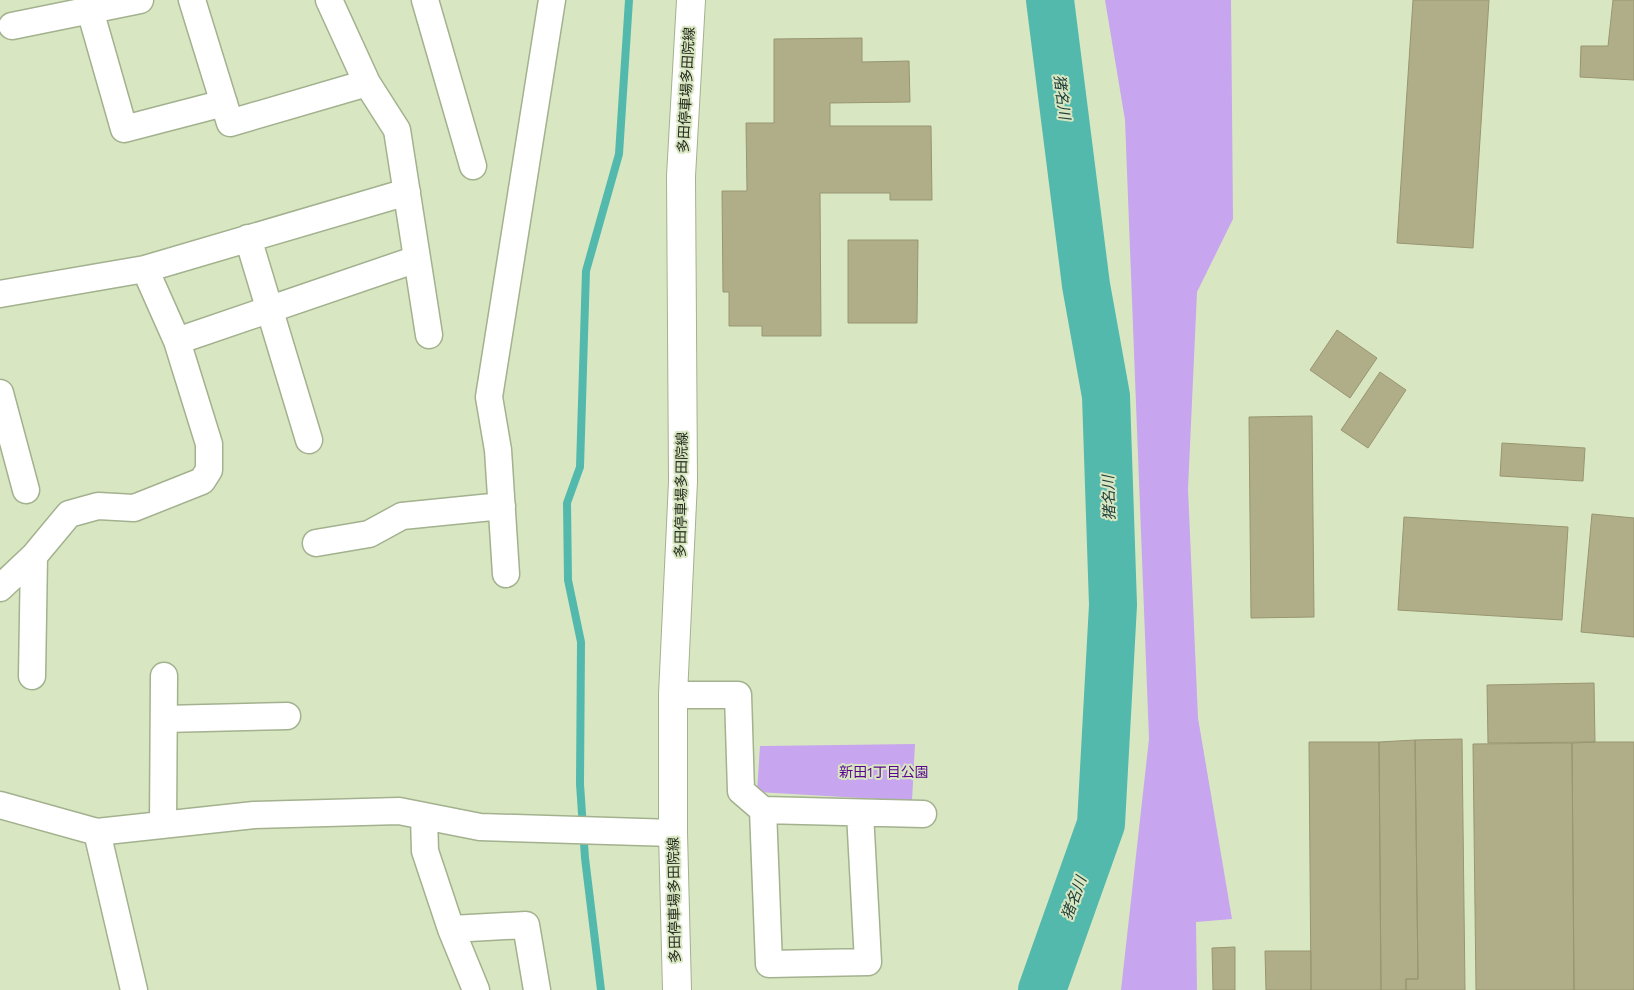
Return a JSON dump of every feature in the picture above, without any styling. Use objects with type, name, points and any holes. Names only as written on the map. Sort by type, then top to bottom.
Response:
[{"type":"main road","name":"多田停車場多田院線","points":[[677,990],[672,833],[673,695],[683,481],[681,176],[691,0]]},
{"type":"street","points":[[12,26],[140,0]]},
{"type":"street","points":[[192,0],[230,124],[367,83]]},
{"type":"street","points":[[329,0],[367,83],[397,130],[429,335]]},
{"type":"street","points":[[425,0],[473,166]]},
{"type":"street","points":[[506,574],[498,450],[489,397],[552,0]]},
{"type":"street","points":[[90,10],[124,128],[224,103]]},
{"type":"street","points":[[0,294],[145,269],[407,192]]},
{"type":"street","points":[[248,238],[309,440]]},
{"type":"street","points":[[177,341],[417,259]]},
{"type":"street","points":[[0,588],[34,556],[69,514],[98,506],[134,508],[202,481],[209,470],[209,444],[177,341],[145,269]]},
{"type":"street","points":[[0,393],[5,431],[26,490]]},
{"type":"street","points":[[316,543],[369,534],[402,516],[502,506]]},
{"type":"street","points":[[32,676],[34,556]]},
{"type":"street","points":[[163,825],[164,676]]},
{"type":"street","points":[[673,695],[738,695],[740,791],[763,810],[923,814]]},
{"type":"street","points":[[164,719],[287,716]]},
{"type":"street","points":[[0,805],[97,832],[254,815],[399,811],[480,827],[672,833]]},
{"type":"street","points":[[763,810],[769,964],[868,962],[860,812]]},
{"type":"street","points":[[424,816],[425,851],[452,929],[476,990]]},
{"type":"street","points":[[97,832],[134,990]]},
{"type":"street","points":[[452,929],[526,925],[537,990]]},
{"type":"green space","points":[[1105,0],[1231,0],[1233,219],[1197,292],[1188,489],[1198,718],[1232,919],[1196,922],[1197,990],[1121,990],[1149,739],[1125,120]]},
{"type":"green space","name":"新田1丁目公園","points":[[915,744],[912,801],[757,792],[760,746]]},
{"type":"building","points":[[1413,0],[1489,0],[1473,248],[1397,243]]},
{"type":"building","points":[[1613,0],[1634,0],[1634,80],[1580,77],[1581,46],[1608,46]]},
{"type":"building","points":[[862,38],[862,62],[909,61],[910,102],[830,103],[830,126],[931,126],[932,200],[890,200],[890,193],[820,193],[821,336],[762,336],[762,326],[729,326],[729,292],[723,292],[722,191],[747,191],[746,123],[774,123],[774,39]]},
{"type":"building","points":[[848,240],[918,240],[917,323],[848,323]]},
{"type":"building","points":[[1337,330],[1377,358],[1350,398],[1310,370]]},
{"type":"building","points":[[1380,372],[1406,390],[1368,448],[1341,430]]},
{"type":"building","points":[[1312,416],[1314,617],[1251,618],[1249,417]]},
{"type":"building","points":[[1502,443],[1585,448],[1583,481],[1500,476]]},
{"type":"building","points":[[1592,514],[1634,518],[1634,637],[1581,632]]},
{"type":"building","points":[[1404,517],[1568,527],[1562,620],[1398,610]]},
{"type":"building","points":[[1594,683],[1595,742],[1488,743],[1487,685]]},
{"type":"building","points":[[1462,739],[1465,990],[1406,990],[1406,979],[1418,979],[1415,740]]},
{"type":"building","points":[[1415,740],[1418,979],[1406,979],[1406,990],[1381,990],[1379,742]]},
{"type":"building","points":[[1309,742],[1379,742],[1381,990],[1311,990]]},
{"type":"building","points":[[1634,742],[1634,990],[1574,990],[1572,743]]},
{"type":"building","points":[[1572,743],[1574,990],[1476,990],[1473,744]]},
{"type":"building","points":[[1235,947],[1235,990],[1213,990],[1212,948]]},
{"type":"building","points":[[1265,951],[1311,951],[1311,990],[1266,990]]},
{"type":"waterway","points":[[601,990],[585,858],[580,784],[581,642],[568,580],[567,503],[580,467],[586,271],[619,154],[629,0]]},
{"type":"waterway","name":"猪名川","points":[[1042,990],[1101,824],[1113,605],[1106,396],[1086,285],[1050,0]]}]
